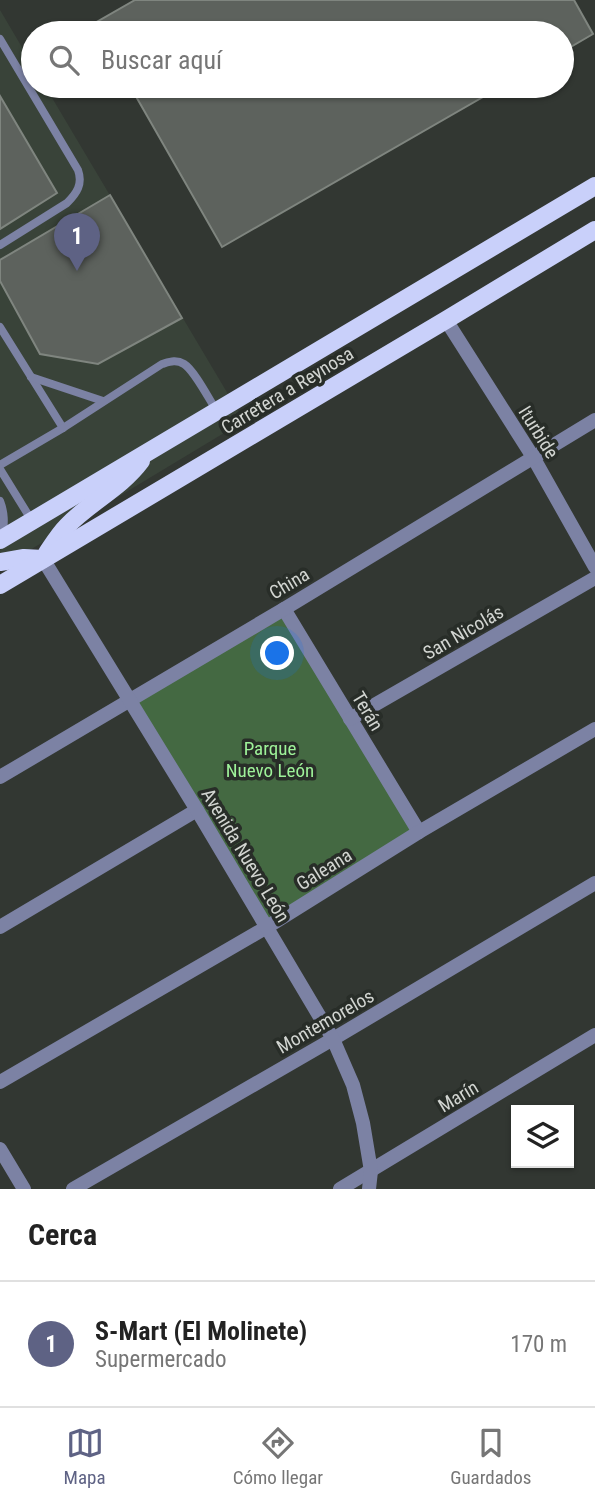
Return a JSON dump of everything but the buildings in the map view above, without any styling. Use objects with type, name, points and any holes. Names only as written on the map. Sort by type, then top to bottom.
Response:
[{"type":"main road","name":"Carretera a Reynosa","points":[[1,539],[595,186]]},
{"type":"main road","name":"Carretera a Reynosa","points":[[0,585],[595,230]]},
{"type":"main road","points":[[0,562],[24,558],[43,559],[66,527],[134,471],[150,450]]},
{"type":"street","name":"Iturbide","points":[[446,320],[533,457],[595,567]]},
{"type":"street","name":"China","points":[[0,777],[595,420]]},
{"type":"street","name":"Avenida Nuevo León","points":[[43,559],[334,1039],[360,1110],[370,1171],[369,1189]]},
{"type":"street","name":"San Nicolás","points":[[351,719],[595,578]]},
{"type":"street","name":"Terán","points":[[284,609],[419,832]]},
{"type":"street","name":"Galeana","points":[[0,1082],[267,928],[419,832],[595,729]]},
{"type":"street","points":[[0,928],[197,810]]},
{"type":"street","name":"Montemorelos","points":[[73,1189],[334,1039],[595,883]]},
{"type":"street","name":"Marín","points":[[340,1189],[595,1035]]},
{"type":"street","points":[[0,1149],[24,1189]]},
{"type":"lane","points":[[0,39],[21,74]]},
{"type":"lane","points":[[0,245],[66,203],[75,195],[80,185],[78,170],[35,98]]},
{"type":"lane","points":[[1,331],[62,428]]},
{"type":"lane","points":[[32,521],[0,467],[162,364],[178,361],[191,370],[216,411]]},
{"type":"lane","points":[[31,377],[103,401]]},
{"type":"lane","points":[[0,501],[5,521],[1,539]]},
{"type":"shaded area","points":[[0,10],[21,46],[21,98],[52,98],[244,421],[0,568]]},
{"type":"green space","name":"Parque Nuevo León","points":[[284,609],[419,832],[267,927],[129,700]]},
{"type":"place","name":"S-Mart (El Molinete)","points":[[77,271]]}]
